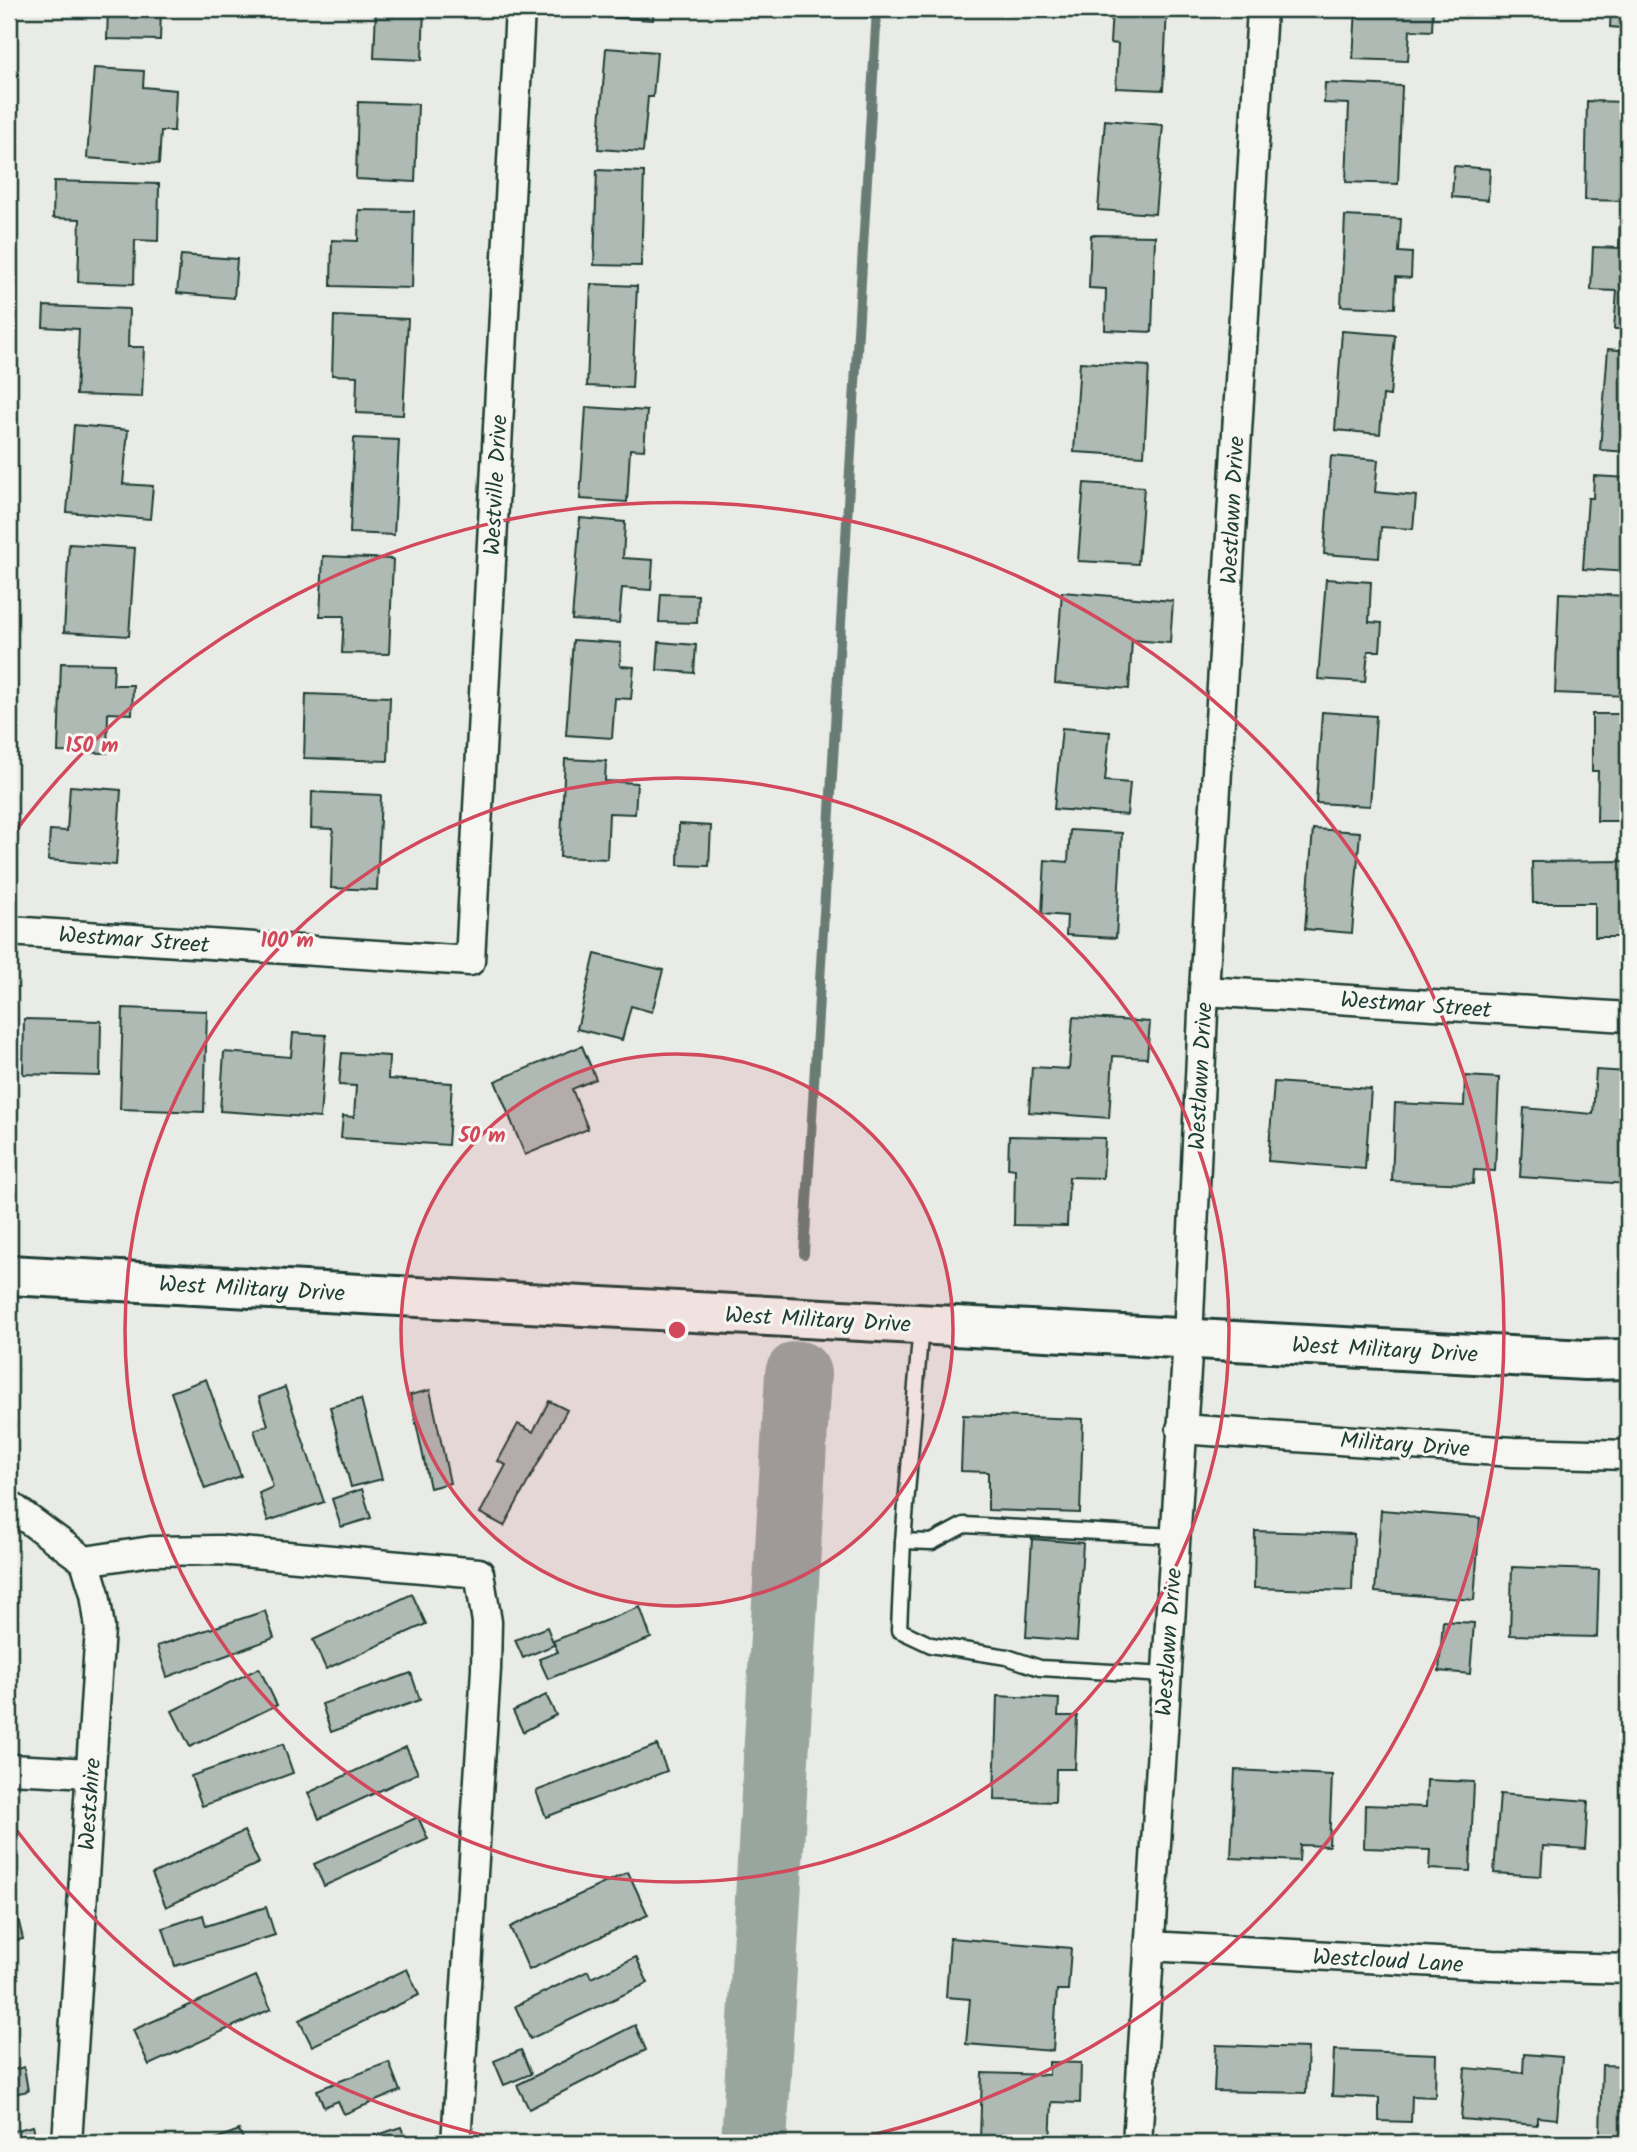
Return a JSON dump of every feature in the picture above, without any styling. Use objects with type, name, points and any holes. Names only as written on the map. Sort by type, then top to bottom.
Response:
[{"type":"main road","name":"West Military Drive","points":[[9,1275],[1585,1360],[1628,1359]]},
{"type":"street","name":"Westville Drive","points":[[470,961],[520,9]]},
{"type":"street","name":"Westlawn Drive","points":[[1137,2143],[1188,1339],[1204,991],[1262,9]]},
{"type":"street","name":"Westmar Street","points":[[9,932],[470,961]]},
{"type":"street","name":"Westmar Street","points":[[1204,991],[1628,1017]]},
{"type":"street","name":"Military Drive","points":[[1181,1429],[1513,1452],[1628,1455]]},
{"type":"street","points":[[9,1505],[85,1561],[151,1551],[219,1550],[479,1573],[487,1622],[486,1669],[456,2143]]},
{"type":"street","name":"Westshire","points":[[67,2143],[100,1628],[95,1594],[85,1561]]},
{"type":"street","points":[[9,1769],[91,1773]]},
{"type":"street","name":"Westcloud Lane","points":[[1149,1946],[1492,1965],[1628,1969]]},
{"type":"lane","points":[[921,1325],[903,1541],[899,1630],[931,1645],[1007,1657],[1040,1668],[1166,1675]]},
{"type":"lane","points":[[903,1541],[932,1542],[964,1525],[1174,1536]]},
{"type":"building","points":[[108,9],[161,9],[160,40],[107,39]]},
{"type":"building","points":[[376,9],[424,9],[422,60],[374,58]]},
{"type":"building","points":[[606,9],[654,9],[653,20],[605,17]]},
{"type":"building","points":[[1112,9],[1167,9],[1163,90],[1116,88],[1118,44],[1110,43]]},
{"type":"building","points":[[1356,9],[1433,9],[1432,31],[1410,30],[1408,61],[1353,59]]},
{"type":"building","points":[[1611,9],[1628,9],[1628,74],[1620,74],[1621,28],[1610,27]]},
{"type":"building","points":[[606,48],[657,52],[653,97],[648,97],[643,152],[598,149]]},
{"type":"building","points":[[94,68],[144,71],[143,87],[176,90],[174,131],[161,131],[159,164],[87,158]]},
{"type":"building","points":[[1325,83],[1402,86],[1398,184],[1346,182],[1349,104],[1324,103]]},
{"type":"building","points":[[1587,101],[1628,102],[1628,201],[1585,200]]},
{"type":"building","points":[[358,102],[418,104],[415,182],[356,179]]},
{"type":"building","points":[[1105,120],[1163,125],[1155,214],[1098,210]]},
{"type":"building","points":[[1454,166],[1490,169],[1488,200],[1452,197]]},
{"type":"building","points":[[597,170],[644,172],[641,266],[594,265]]},
{"type":"building","points":[[54,181],[159,184],[158,241],[135,240],[134,284],[78,282],[80,219],[53,218]]},
{"type":"building","points":[[359,210],[414,211],[412,288],[331,286],[332,240],[358,241]]},
{"type":"building","points":[[1345,216],[1401,219],[1399,252],[1412,253],[1411,278],[1396,277],[1395,308],[1341,306]]},
{"type":"building","points":[[1620,222],[1628,223],[1628,329],[1614,329],[1617,291],[1591,290],[1593,247],[1619,248]]},
{"type":"building","points":[[1091,235],[1155,236],[1152,332],[1105,330],[1106,289],[1089,288]]},
{"type":"building","points":[[181,255],[237,259],[234,298],[177,293]]},
{"type":"building","points":[[591,284],[637,286],[632,388],[587,386]]},
{"type":"building","points":[[44,306],[129,309],[128,347],[144,347],[142,397],[76,395],[79,329],[43,327]]},
{"type":"building","points":[[334,316],[408,319],[403,415],[356,413],[357,376],[332,375]]},
{"type":"building","points":[[1342,331],[1395,335],[1390,396],[1383,395],[1380,434],[1335,430]]},
{"type":"building","points":[[1608,349],[1628,351],[1628,452],[1600,450]]},
{"type":"building","points":[[1080,362],[1149,366],[1144,456],[1074,452]]},
{"type":"building","points":[[586,407],[647,411],[644,450],[630,449],[627,502],[580,499]]},
{"type":"building","points":[[74,425],[128,430],[123,484],[153,486],[150,519],[67,512]]},
{"type":"building","points":[[354,438],[399,440],[394,535],[350,533]]},
{"type":"building","points":[[1331,456],[1378,460],[1375,492],[1416,496],[1413,529],[1381,527],[1379,558],[1324,554]]},
{"type":"building","points":[[1594,476],[1628,478],[1628,572],[1583,569],[1588,498],[1593,498]]},
{"type":"building","points":[[1084,483],[1144,487],[1138,564],[1078,561]]},
{"type":"building","points":[[580,518],[625,522],[623,558],[653,560],[651,590],[622,588],[619,623],[572,620]]},
{"type":"building","points":[[69,544],[135,548],[129,636],[64,632]]},
{"type":"building","points":[[323,556],[393,559],[389,654],[342,653],[344,616],[320,616]]},
{"type":"building","points":[[1326,579],[1371,582],[1369,622],[1382,623],[1380,651],[1368,651],[1365,682],[1318,679]]},
{"type":"building","points":[[1062,592],[1173,601],[1170,643],[1132,640],[1129,689],[1055,683]]},
{"type":"building","points":[[1559,593],[1628,596],[1628,696],[1555,693]]},
{"type":"building","points":[[661,594],[698,595],[697,623],[659,622]]},
{"type":"building","points":[[573,640],[621,643],[620,666],[634,667],[631,699],[615,698],[612,738],[566,735]]},
{"type":"building","points":[[659,642],[696,645],[694,673],[657,670]]},
{"type":"building","points":[[61,663],[114,664],[113,685],[133,685],[132,714],[108,713],[107,753],[58,752]]},
{"type":"building","points":[[306,694],[390,697],[388,761],[304,758]]},
{"type":"building","points":[[1322,712],[1376,716],[1370,806],[1316,803]]},
{"type":"building","points":[[1592,714],[1628,714],[1628,821],[1597,821],[1598,771],[1592,771]]},
{"type":"building","points":[[1062,728],[1110,732],[1105,781],[1130,783],[1127,815],[1054,809]]},
{"type":"building","points":[[565,759],[606,761],[605,781],[637,783],[635,814],[609,813],[607,859],[560,857]]},
{"type":"building","points":[[70,786],[121,790],[116,865],[48,860],[50,830],[67,831]]},
{"type":"building","points":[[312,792],[381,795],[377,890],[331,888],[333,829],[311,828]]},
{"type":"building","points":[[679,824],[711,826],[709,866],[678,865]]},
{"type":"building","points":[[1313,829],[1360,832],[1352,933],[1305,929]]},
{"type":"building","points":[[1070,830],[1122,833],[1116,938],[1066,935],[1067,916],[1042,914],[1045,860],[1068,862]]},
{"type":"building","points":[[1628,861],[1628,937],[1595,937],[1595,903],[1533,903],[1532,862]]},
{"type":"building","points":[[595,954],[663,970],[652,1012],[631,1006],[622,1040],[577,1029]]},
{"type":"building","points":[[123,1008],[207,1011],[204,1112],[120,1109]]},
{"type":"building","points":[[1073,1017],[1150,1022],[1147,1058],[1113,1056],[1109,1118],[1029,1112],[1032,1067],[1069,1069]]},
{"type":"building","points":[[24,1019],[101,1021],[100,1076],[23,1074]]},
{"type":"building","points":[[293,1033],[326,1035],[320,1118],[220,1111],[224,1052],[291,1057]]},
{"type":"building","points":[[582,1046],[596,1079],[572,1089],[588,1129],[525,1155],[495,1081]]},
{"type":"building","points":[[342,1053],[389,1056],[388,1079],[452,1083],[448,1145],[341,1138],[343,1116],[354,1117],[356,1086],[339,1085]]},
{"type":"building","points":[[1596,1070],[1628,1072],[1628,1184],[1520,1177],[1524,1108],[1593,1114]]},
{"type":"building","points":[[1465,1076],[1499,1078],[1495,1171],[1474,1170],[1473,1184],[1392,1181],[1395,1103],[1464,1106]]},
{"type":"building","points":[[1274,1082],[1371,1089],[1365,1169],[1268,1161]]},
{"type":"building","points":[[1009,1136],[1105,1138],[1103,1178],[1069,1177],[1067,1226],[1014,1225],[1015,1169],[1008,1168]]},
{"type":"building","points":[[206,1379],[241,1476],[205,1489],[171,1392]]},
{"type":"building","points":[[285,1387],[324,1502],[268,1521],[259,1493],[273,1487],[254,1430],[268,1425],[259,1397]]},
{"type":"building","points":[[430,1390],[450,1483],[430,1488],[410,1395]]},
{"type":"building","points":[[361,1399],[382,1479],[351,1487],[330,1407]]},
{"type":"building","points":[[549,1401],[567,1410],[504,1526],[480,1513],[506,1465],[498,1461],[518,1424],[533,1432]]},
{"type":"building","points":[[963,1415],[1083,1419],[1080,1513],[988,1510],[988,1472],[961,1471]]},
{"type":"building","points":[[362,1489],[371,1518],[341,1527],[332,1499]]},
{"type":"building","points":[[1381,1510],[1480,1518],[1474,1600],[1375,1592]]},
{"type":"building","points":[[1255,1531],[1354,1534],[1352,1591],[1254,1588]]},
{"type":"building","points":[[1032,1539],[1083,1543],[1077,1641],[1026,1637]]},
{"type":"building","points":[[1512,1567],[1599,1570],[1597,1637],[1510,1635]]},
{"type":"building","points":[[412,1594],[426,1624],[326,1669],[313,1640]]},
{"type":"building","points":[[640,1607],[651,1638],[548,1679],[539,1659],[558,1652],[553,1641]]},
{"type":"building","points":[[265,1611],[274,1638],[167,1677],[157,1646]]},
{"type":"building","points":[[1443,1621],[1474,1623],[1470,1674],[1439,1671]]},
{"type":"building","points":[[547,1627],[554,1645],[523,1658],[515,1640]]},
{"type":"building","points":[[259,1668],[277,1705],[190,1747],[172,1711]]},
{"type":"building","points":[[411,1673],[420,1700],[331,1732],[322,1704]]},
{"type":"building","points":[[546,1695],[556,1715],[523,1732],[513,1711]]},
{"type":"building","points":[[997,1696],[1059,1699],[1058,1716],[1077,1716],[1075,1769],[1056,1769],[1055,1802],[994,1800]]},
{"type":"building","points":[[283,1744],[293,1773],[202,1806],[191,1776]]},
{"type":"building","points":[[657,1745],[667,1771],[546,1817],[536,1791]]},
{"type":"building","points":[[406,1747],[418,1773],[319,1819],[308,1793]]},
{"type":"building","points":[[1235,1770],[1332,1775],[1329,1846],[1300,1845],[1299,1861],[1231,1858]]},
{"type":"building","points":[[1427,1780],[1474,1782],[1470,1871],[1429,1869],[1430,1850],[1364,1848],[1365,1805],[1426,1807]]},
{"type":"building","points":[[1500,1794],[1588,1801],[1585,1849],[1543,1846],[1541,1876],[1494,1873]]},
{"type":"building","points":[[418,1817],[428,1839],[324,1886],[314,1864]]},
{"type":"building","points":[[244,1831],[259,1863],[166,1907],[152,1874]]},
{"type":"building","points":[[628,1872],[648,1915],[529,1970],[510,1927]]},
{"type":"building","points":[[266,1907],[275,1935],[175,1966],[163,1928],[203,1915],[206,1926]]},
{"type":"building","points":[[17,1914],[23,1939],[9,1942],[9,1916]]},
{"type":"building","points":[[950,1938],[1071,1948],[1068,1990],[1057,1990],[1053,2051],[966,2044],[970,1999],[946,1997]]},
{"type":"building","points":[[636,1957],[648,1983],[530,2039],[515,2006],[588,1971],[591,1978]]},
{"type":"building","points":[[407,1969],[419,1995],[312,2046],[299,2020]]},
{"type":"building","points":[[256,1976],[271,2009],[149,2065],[133,2030]]},
{"type":"building","points":[[635,2025],[646,2050],[529,2109],[517,2085]]},
{"type":"building","points":[[1216,2045],[1308,2048],[1306,2093],[1214,2091]]},
{"type":"building","points":[[521,2050],[531,2074],[504,2085],[494,2061]]},
{"type":"building","points":[[1334,2050],[1436,2054],[1435,2097],[1412,2096],[1411,2122],[1379,2121],[1379,2098],[1332,2096]]},
{"type":"building","points":[[1524,2054],[1562,2057],[1557,2119],[1537,2117],[1537,2125],[1461,2119],[1465,2068],[1523,2073]]},
{"type":"building","points":[[389,2062],[400,2091],[344,2114],[338,2101],[324,2107],[317,2090]]},
{"type":"building","points":[[1049,2062],[1081,2063],[1080,2103],[1052,2102],[1050,2143],[980,2141],[982,2073],[1049,2075]]},
{"type":"building","points":[[1602,2065],[1628,2066],[1628,2136],[1600,2135]]},
{"type":"building","points":[[24,2067],[28,2091],[9,2095],[9,2071]]},
{"type":"building","points":[[33,2126],[37,2143],[9,2143],[9,2132]]},
{"type":"building","points":[[401,2127],[407,2143],[354,2143]]},
{"type":"building","points":[[239,2130],[245,2143],[205,2143]]},
{"type":"waterway","points":[[804,1254],[877,9]]},
{"type":"waterway","points":[[754,2143],[798,1374]]}]
